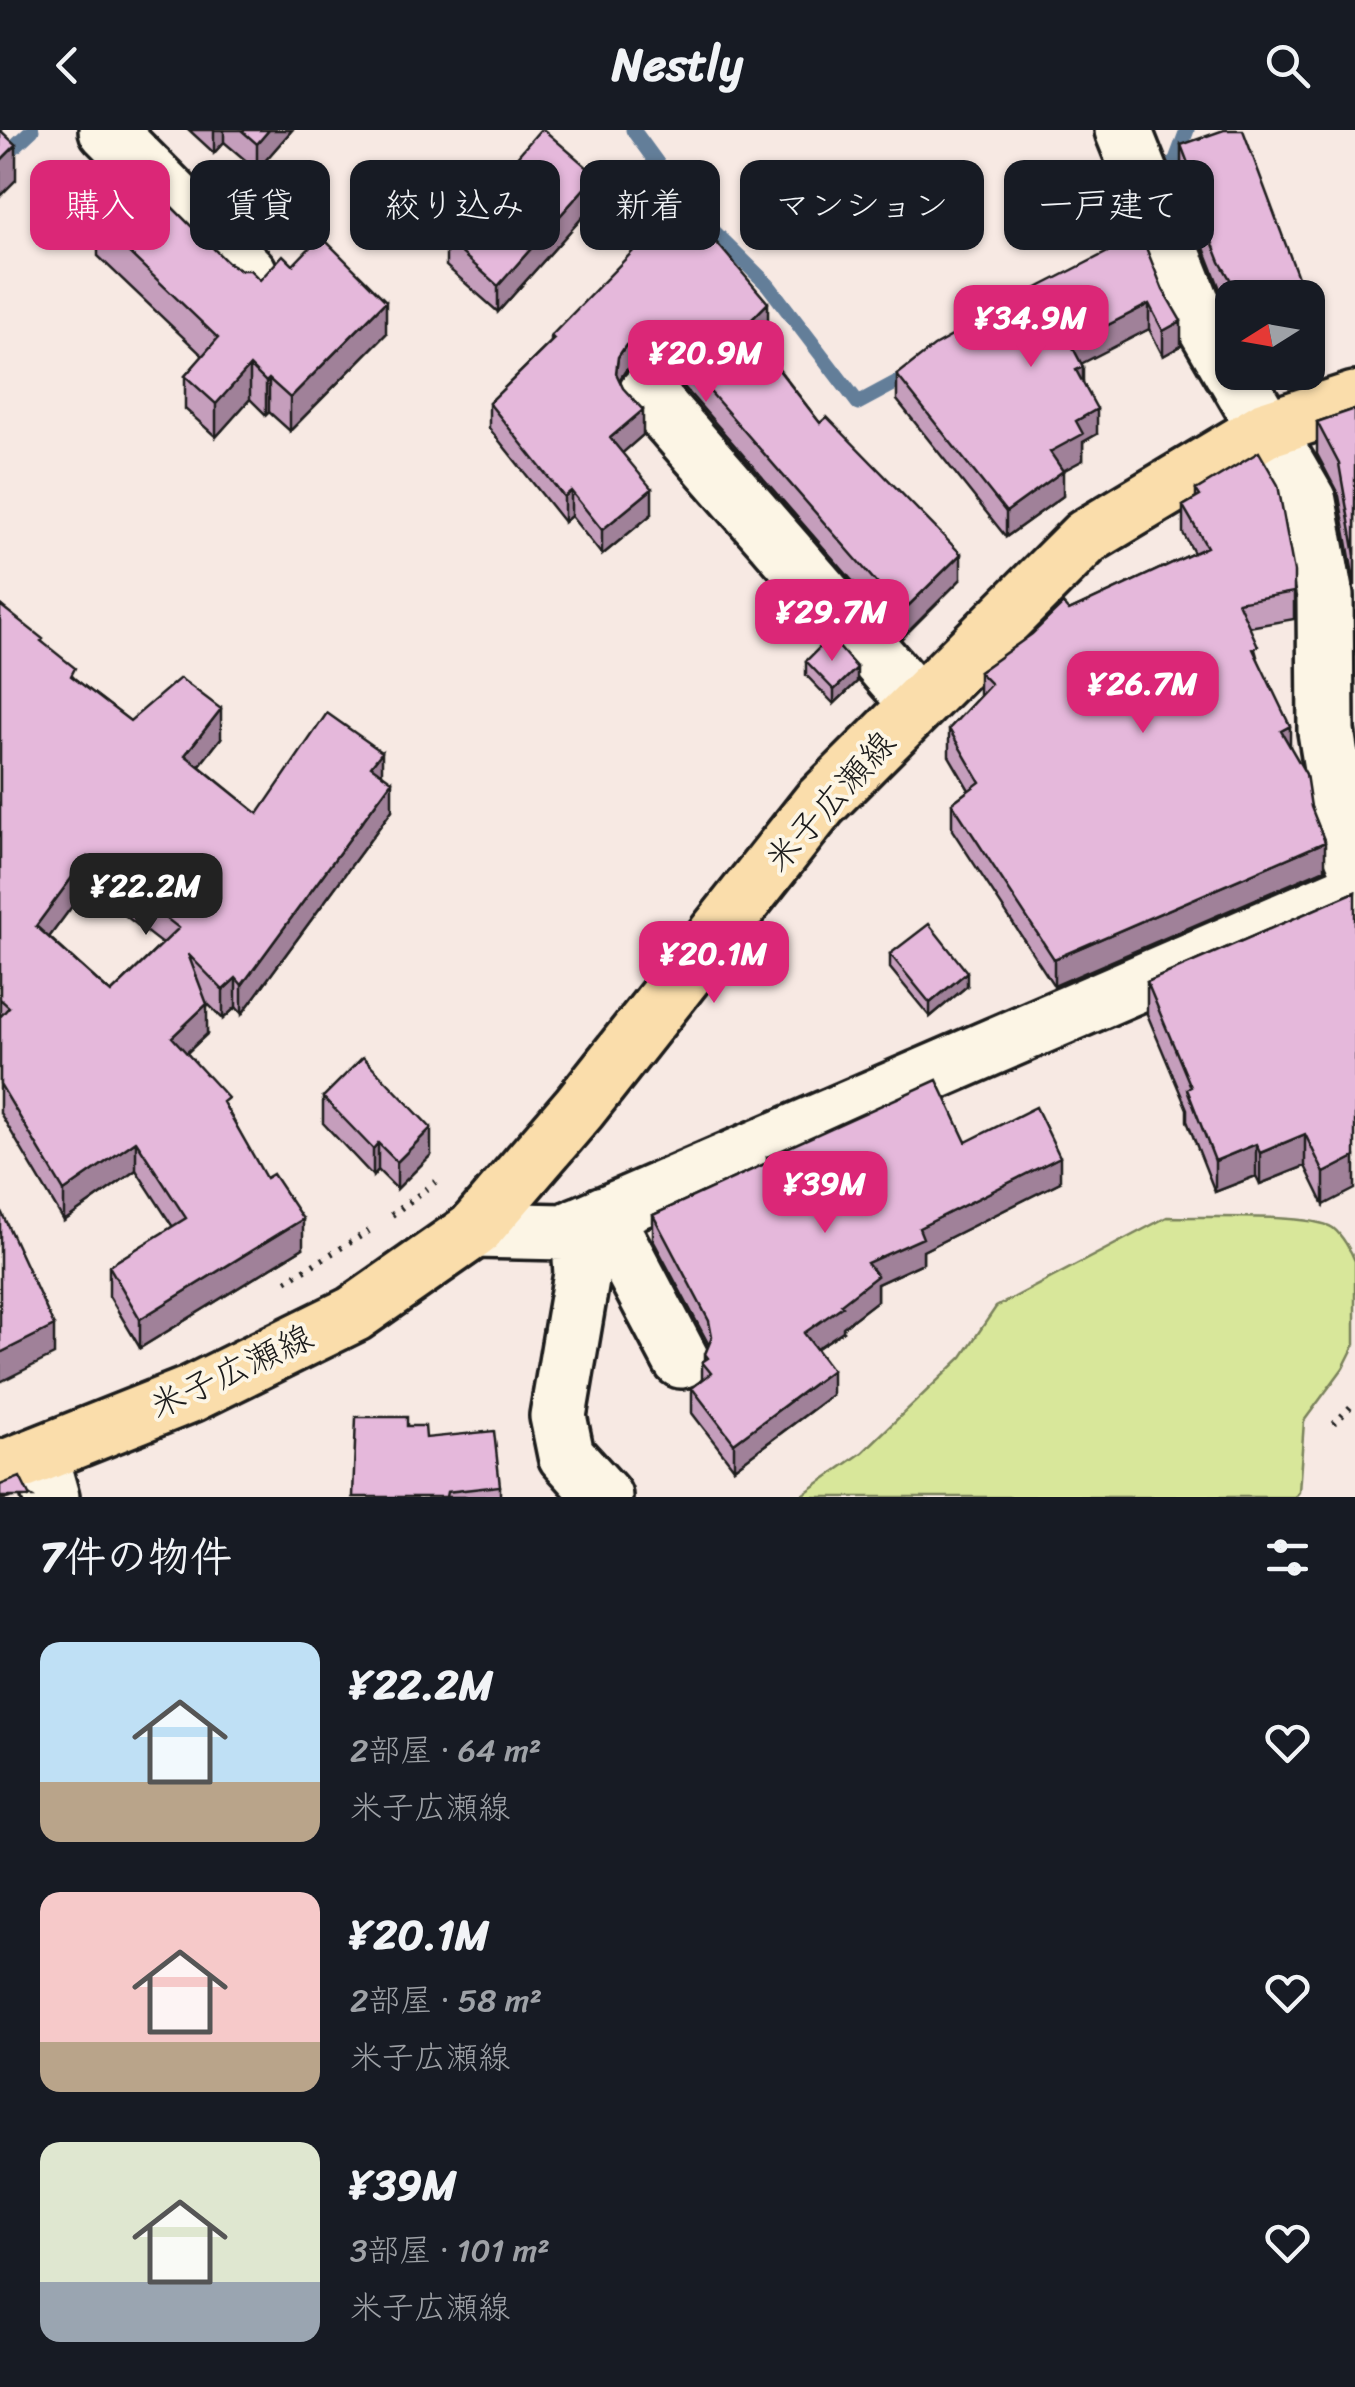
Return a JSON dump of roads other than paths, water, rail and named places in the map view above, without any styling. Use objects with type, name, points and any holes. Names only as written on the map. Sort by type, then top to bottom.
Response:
[{"type":"main road","name":"米子広瀬線","points":[[30,1474],[354,1314],[474,1230],[579,1108],[820,803],[1086,537],[1266,429],[1355,400]]},
{"type":"street","points":[[107,130],[249,273]]},
{"type":"street","points":[[1123,130],[1192,304],[1215,342]]},
{"type":"street","points":[[1243,390],[1308,501],[1324,596],[1326,732],[1342,829],[1355,860]]},
{"type":"street","points":[[646,393],[918,704]]},
{"type":"street","points":[[474,1230],[564,1232],[1355,890]]},
{"type":"street","points":[[591,1220],[681,1360]]},
{"type":"street","points":[[591,1220],[558,1416],[566,1455],[604,1497]]},
{"type":"waterway","points":[[0,160],[32,130]]},
{"type":"waterway","points":[[633,130],[689,207],[768,285],[858,403],[912,374]]},
{"type":"waterway","points":[[1176,160],[1187,130]]}]
